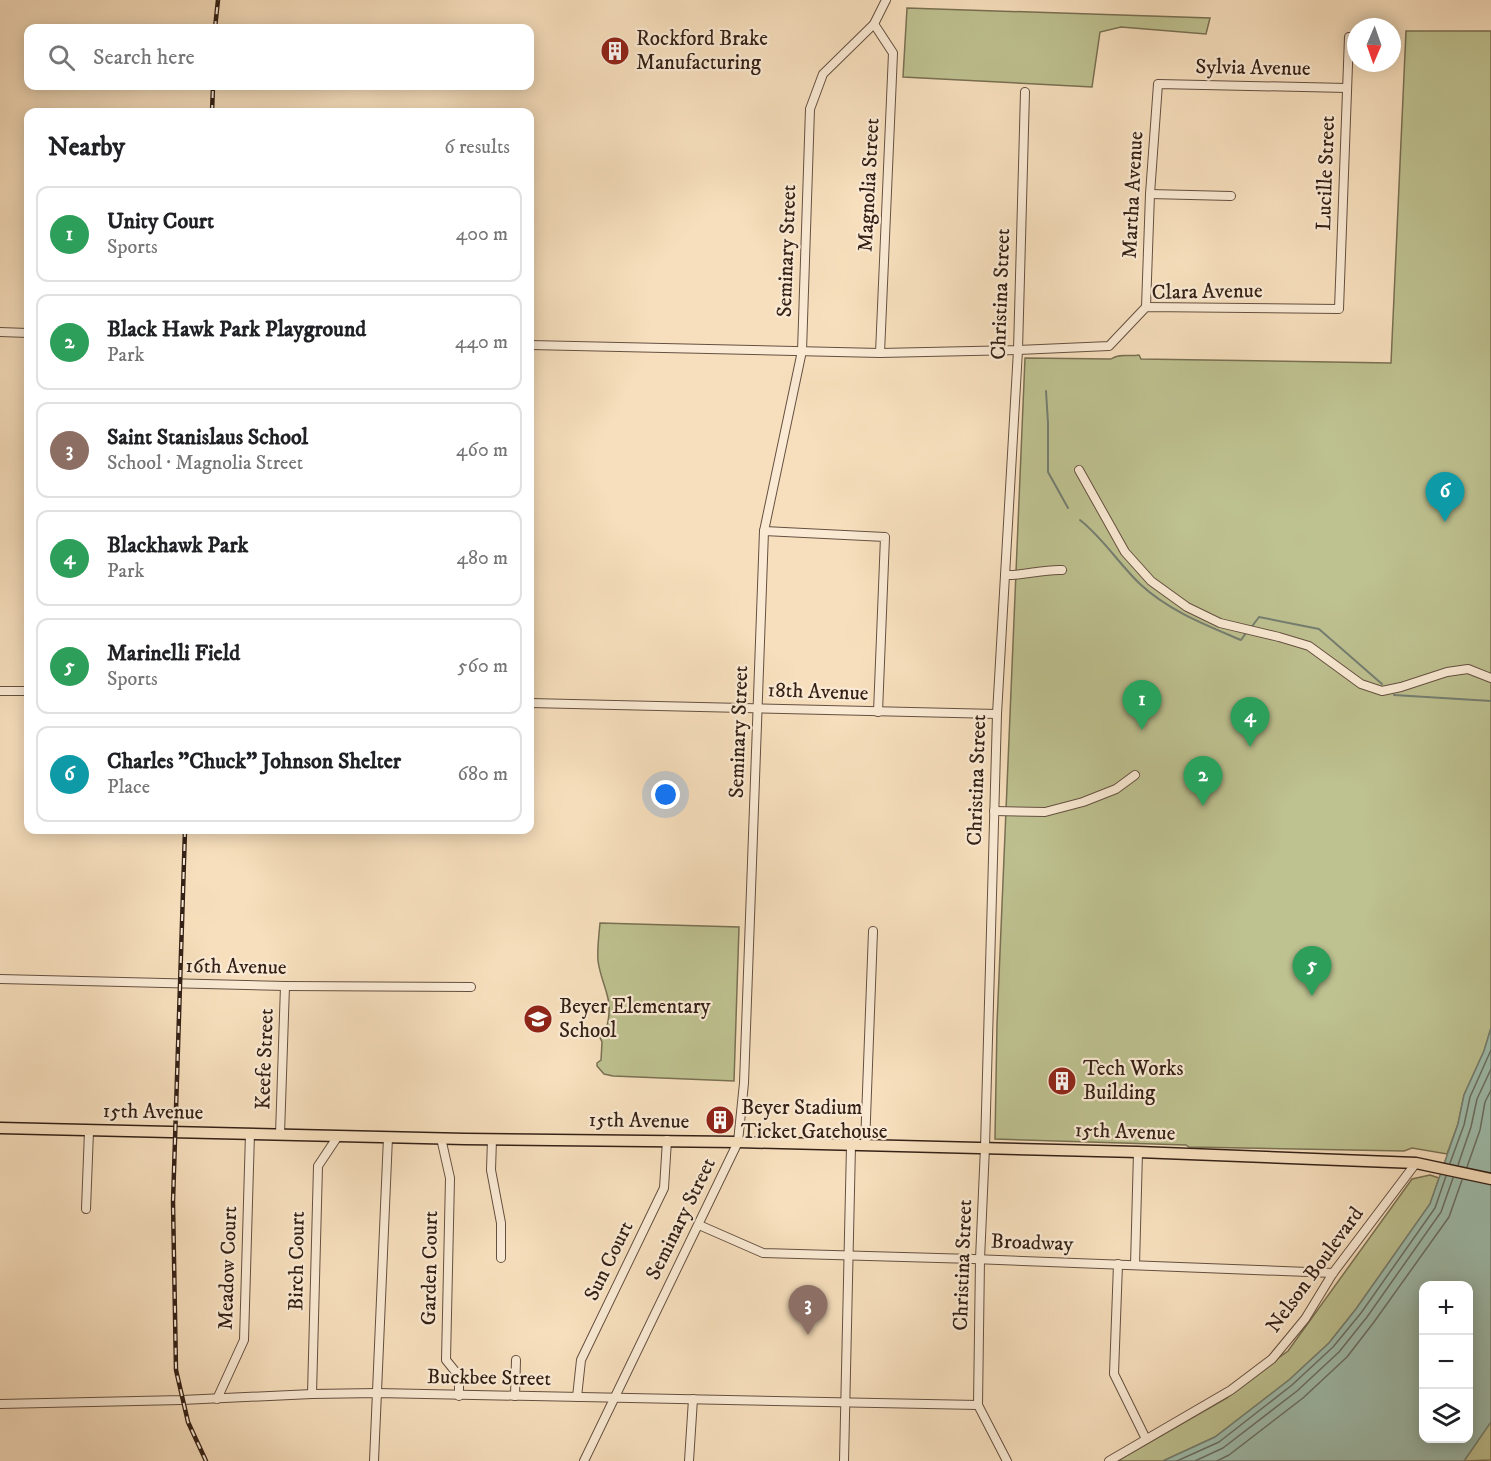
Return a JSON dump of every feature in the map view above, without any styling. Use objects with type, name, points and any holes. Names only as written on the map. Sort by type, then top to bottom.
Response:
[{"type":"main road","name":"15th Avenue","points":[[0,1128],[492,1139],[668,1140],[1138,1152],[1416,1162],[1491,1179]]},
{"type":"street","name":"Seminary Street","points":[[584,1461],[738,1142],[744,1083],[764,531],[802,351],[810,109],[823,74],[874,24],[886,0]]},
{"type":"street","name":"Magnolia Street","points":[[874,24],[893,53],[880,353]]},
{"type":"street","name":"Lucille Street","points":[[1339,309],[1348,72]]},
{"type":"street","name":"Sylvia Avenue","points":[[1158,84],[1347,88]]},
{"type":"street","name":"Martha Avenue","points":[[1146,308],[1150,194],[1158,84]]},
{"type":"street","name":"Christina Street","points":[[1007,1461],[978,1406],[980,1259],[997,714],[1017,351],[1025,93]]},
{"type":"street","points":[[1150,194],[1231,196]]},
{"type":"street","name":"Clara Avenue","points":[[534,345],[880,353],[1017,351],[1109,346],[1146,308],[1339,309]]},
{"type":"street","points":[[0,332],[24,333]]},
{"type":"street","points":[[1079,470],[1125,552],[1151,581],[1188,607],[1220,623],[1309,646],[1362,684],[1382,691],[1458,670],[1468,669],[1491,678]]},
{"type":"street","points":[[764,531],[885,537],[878,712]]},
{"type":"street","points":[[1005,575],[1021,576],[1051,569],[1062,570]]},
{"type":"street","points":[[0,691],[24,691]]},
{"type":"street","name":"18th Avenue","points":[[534,703],[997,714]]},
{"type":"street","points":[[994,811],[1045,812],[1083,802],[1116,789],[1135,775]]},
{"type":"street","points":[[865,1145],[873,931]]},
{"type":"street","name":"16th Avenue","points":[[0,979],[285,986],[471,987]]},
{"type":"street","name":"Keefe Street","points":[[280,1134],[285,986]]},
{"type":"street","points":[[86,1209],[89,1131]]},
{"type":"street","name":"Meadow Court","points":[[217,1399],[244,1340],[250,1133]]},
{"type":"street","name":"Birch Court","points":[[312,1394],[318,1166],[338,1136]]},
{"type":"street","points":[[374,1461],[388,1137]]},
{"type":"street","name":"Garden Court","points":[[441,1138],[450,1178],[446,1360],[459,1376],[459,1396]]},
{"type":"street","points":[[492,1139],[491,1170],[501,1223],[501,1258]]},
{"type":"street","name":"Sun Court","points":[[578,1397],[581,1360],[664,1188],[668,1140]]},
{"type":"street","points":[[844,1461],[851,1145]]},
{"type":"street","points":[[1135,1264],[1138,1152]]},
{"type":"street","name":"Nelson Boulevard","points":[[1109,1461],[1231,1390],[1272,1359],[1305,1319],[1333,1273],[1416,1162]]},
{"type":"street","name":"Broadway","points":[[699,1225],[763,1253],[1135,1264],[1333,1273]]},
{"type":"street","points":[[1118,1264],[1114,1374],[1146,1439]]},
{"type":"street","points":[[515,1396],[516,1360]]},
{"type":"street","name":"Buckbee Street","points":[[0,1404],[377,1393],[978,1406]]},
{"type":"street","points":[[689,1461],[693,1399]]},
{"type":"green space","points":[[907,8],[1210,18],[1206,34],[1121,27],[1100,32],[1092,87],[903,77]]},
{"type":"green space","points":[[1406,31],[1491,31],[1491,1028],[1484,1051],[1464,1095],[1458,1124],[1447,1154],[1412,1148],[1404,1151],[1189,1147],[1186,1145],[995,1139],[997,1024],[1025,358],[1111,359],[1139,355],[1141,359],[1391,363]]},
{"type":"green space","points":[[600,923],[739,927],[734,1081],[613,1076],[604,1074],[597,1066],[601,1060],[602,1042],[598,1033],[607,1026],[609,1016],[607,993],[598,961]]},
{"type":"green space","points":[[1430,1175],[1439,1178],[1430,1204],[1356,1309],[1329,1343],[1289,1380],[1215,1437],[1163,1461],[1117,1461],[1227,1398],[1288,1351],[1412,1179]]},
{"type":"green space","points":[[1491,1422],[1491,1460],[1464,1461],[1487,1426]]},
{"type":"water","points":[[1491,1028],[1491,1422],[1464,1461],[1163,1461],[1215,1437],[1289,1380],[1329,1343],[1356,1309],[1430,1204],[1458,1124],[1464,1095],[1484,1051]]},
{"type":"waterway","points":[[1046,391],[1048,472],[1068,508]]},
{"type":"waterway","points":[[1080,520],[1151,594],[1188,616],[1241,640],[1246,633]]},
{"type":"waterway","points":[[1250,629],[1259,617],[1319,629],[1382,684]]},
{"type":"waterway","points":[[1394,695],[1491,701]]},
{"type":"railway","points":[[215,24],[218,0]]},
{"type":"railway","points":[[212,108],[213,90]]},
{"type":"railway","points":[[185,834],[173,1202],[176,1370],[188,1422],[206,1461]]},
{"type":"place","name":"Rockford Brake Manufacturing","points":[[615,51]]},
{"type":"place","name":"Charles \"Chuck\" Johnson Shelter","points":[[1445,522]]},
{"type":"place","name":"Unity Court","points":[[1142,730]]},
{"type":"place","name":"Blackhawk Park","points":[[1250,747]]},
{"type":"place","name":"Black Hawk Park Playground","points":[[1203,806]]},
{"type":"place","name":"Marinelli Field","points":[[1312,996]]},
{"type":"place","name":"Beyer Elementary School","points":[[538,1019]]},
{"type":"place","name":"Tech Works Building","points":[[1062,1081]]},
{"type":"place","name":"Beyer Stadium Ticket Gatehouse","points":[[720,1120]]},
{"type":"place","name":"Saint Stanislaus School","points":[[808,1335]]}]
